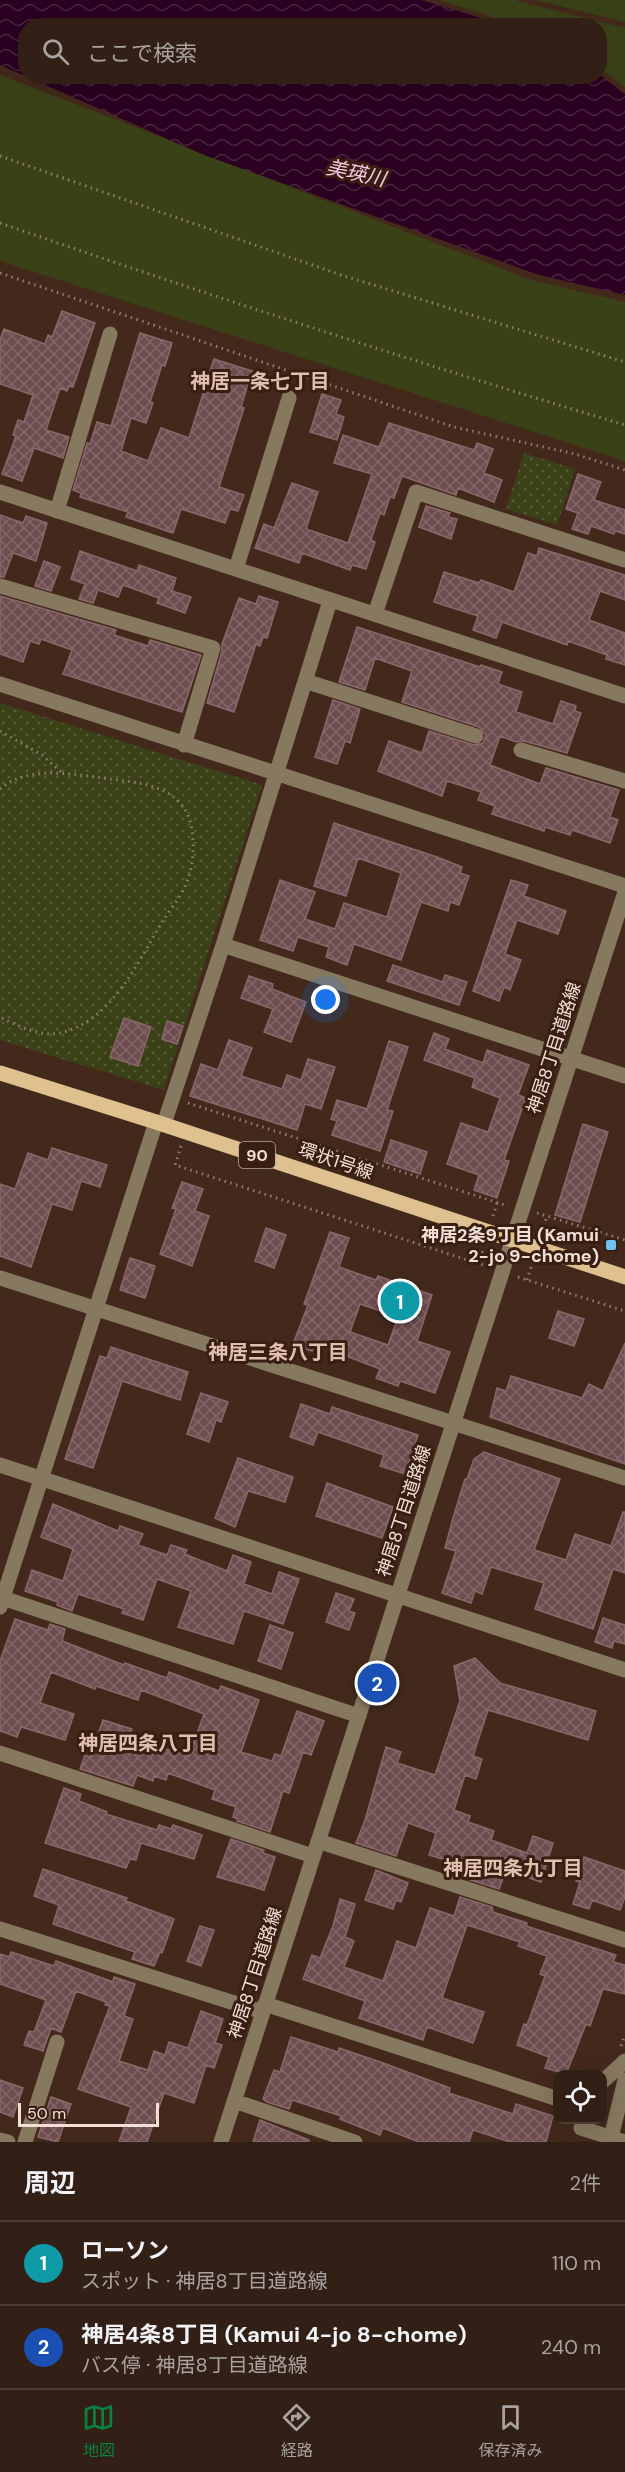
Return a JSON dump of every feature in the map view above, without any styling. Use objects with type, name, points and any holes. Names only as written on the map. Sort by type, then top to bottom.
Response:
[{"type":"main road","name":"環状1号線","points":[[0,1073],[160,1123],[625,1277]]},
{"type":"street","points":[[57,511],[110,334]]},
{"type":"street","points":[[236,569],[290,398]]},
{"type":"street","points":[[0,492],[625,696]]},
{"type":"street","points":[[375,614],[416,492],[625,560]]},
{"type":"street","points":[[0,586],[213,648],[184,745]]},
{"type":"street","points":[[330,601],[223,945],[96,1309],[1,1601],[359,1716]]},
{"type":"street","points":[[305,681],[476,736]]},
{"type":"street","points":[[0,684],[625,886]]},
{"type":"street","points":[[521,750],[625,782]]},
{"type":"street","name":"神居8丁目道路線","points":[[221,2142],[625,892]]},
{"type":"street","points":[[223,945],[625,1076]]},
{"type":"street","points":[[0,1278],[625,1478]]},
{"type":"street","points":[[0,1465],[625,1670]]},
{"type":"street","points":[[0,1753],[313,1856]]},
{"type":"street","points":[[318,1841],[625,1940]]},
{"type":"street","points":[[0,1929],[553,2097]]},
{"type":"street","points":[[25,2142],[57,2042]]},
{"type":"street","points":[[607,2077],[623,2055]]},
{"type":"street","points":[[580,2130],[616,2140],[625,2080]]},
{"type":"street","points":[[234,2101],[355,2142]]},
{"type":"street","points":[[0,2140],[8,2142]]},
{"type":"path","points":[[0,156],[341,275],[625,362]]},
{"type":"path","points":[[0,223],[434,368],[625,425]]},
{"type":"path","points":[[0,273],[454,427],[574,454],[625,470]]},
{"type":"path","points":[[0,731],[42,755],[61,772]]},
{"type":"path","points":[[0,789],[28,776],[61,772],[145,785],[168,793],[185,808],[191,826],[193,854],[188,880],[119,993],[93,1018],[60,1033],[23,1030],[0,1017]]},
{"type":"path","points":[[186,1102],[625,1240]]},
{"type":"path","points":[[175,1165],[625,1311]]},
{"type":"path","points":[[623,2055],[625,2035]]},
{"type":"green space","points":[[439,0],[514,0],[585,18],[495,18]]},
{"type":"green space","points":[[536,0],[625,0],[625,22],[621,21]]},
{"type":"green space","points":[[607,23],[625,28],[625,87],[607,74]]},
{"type":"green space","points":[[0,75],[18,82],[18,84],[23,84],[531,280],[625,302],[625,461],[0,261]]},
{"type":"green space","points":[[524,453],[575,469],[557,525],[506,509]]},
{"type":"green space","points":[[0,703],[262,785],[164,1090],[0,1040]]},
{"type":"water","points":[[0,0],[422,0],[481,18],[18,18],[18,73],[0,65]]},
{"type":"water","name":"美瑛川","points":[[607,80],[625,94],[625,295],[539,275],[204,155],[43,84],[607,84]]},
{"type":"building","points":[[62,311],[95,323],[73,387],[69,386],[67,391],[60,388],[46,430],[69,437],[63,458],[34,448],[22,481],[2,474],[16,436],[13,435],[18,420],[24,422],[33,395],[0,384],[0,340],[4,329],[45,344],[48,335],[52,337]]},
{"type":"building","points":[[140,333],[172,343],[165,366],[162,365],[146,423],[131,418],[121,451],[148,461],[161,428],[189,438],[214,359],[252,371],[241,407],[244,408],[219,487],[244,495],[238,511],[230,509],[225,523],[181,509],[173,533],[126,517],[128,512],[80,497],[81,493],[73,490],[87,443],[90,444],[97,422],[111,426]]},
{"type":"building","points":[[322,394],[341,400],[336,414],[344,417],[337,440],[310,432]]},
{"type":"building","points":[[389,423],[474,450],[477,443],[493,449],[484,473],[502,480],[494,502],[458,488],[456,495],[402,476],[394,498],[390,497],[384,515],[380,513],[371,540],[375,542],[366,569],[352,565],[350,570],[302,553],[299,563],[255,548],[264,524],[274,528],[292,483],[318,492],[306,529],[348,543],[372,474],[334,463],[343,435],[379,447]]},
{"type":"building","points":[[578,474],[601,482],[594,500],[625,510],[625,534],[615,531],[614,534],[591,526],[588,534],[572,529],[578,513],[566,509]]},
{"type":"building","points":[[426,506],[450,513],[448,517],[457,519],[451,539],[419,527]]},
{"type":"building","points":[[0,515],[23,523],[26,516],[47,523],[36,561],[13,553],[4,577],[0,577]]},
{"type":"building","points":[[539,548],[625,575],[625,600],[600,591],[589,620],[625,633],[625,665],[606,659],[607,655],[568,641],[567,645],[502,622],[496,638],[473,630],[478,616],[434,602],[444,572],[479,583],[481,580],[514,592],[528,553],[537,556]]},
{"type":"building","points":[[80,551],[137,571],[139,565],[176,578],[172,591],[191,597],[185,613],[157,603],[159,598],[123,585],[118,597],[98,590],[93,603],[79,599],[85,584],[71,579]]},
{"type":"building","points":[[44,561],[60,567],[51,591],[35,586]]},
{"type":"building","points":[[0,596],[116,630],[114,635],[148,646],[150,640],[201,655],[182,712],[63,674],[72,650],[41,639],[39,644],[30,641],[23,662],[0,654]]},
{"type":"building","points":[[259,596],[278,602],[267,638],[263,637],[260,646],[256,644],[234,712],[207,703],[222,644],[239,598],[256,604]]},
{"type":"building","points":[[357,627],[502,672],[498,684],[522,692],[516,712],[553,724],[561,701],[576,706],[575,711],[581,713],[567,753],[524,741],[516,742],[500,736],[490,765],[540,784],[546,768],[619,790],[610,817],[618,820],[610,843],[572,830],[570,835],[545,827],[544,831],[492,814],[495,806],[478,800],[481,792],[447,781],[442,796],[378,771],[389,741],[422,753],[429,731],[474,745],[483,743],[486,735],[479,727],[402,702],[412,671],[375,658],[365,690],[339,682]]},
{"type":"building","points":[[333,700],[360,709],[350,743],[345,741],[337,764],[315,757]]},
{"type":"building","points":[[334,823],[437,857],[462,867],[460,873],[469,876],[459,905],[450,902],[448,911],[421,902],[401,960],[354,944],[347,965],[326,957],[329,947],[298,937],[293,951],[260,940],[280,880],[315,892],[305,919],[335,929],[344,903],[387,917],[401,873],[358,858],[346,896],[314,886]]},
{"type":"building","points":[[511,880],[528,885],[524,896],[566,911],[558,934],[517,920],[505,954],[521,960],[510,990],[504,987],[499,1001],[473,991]]},
{"type":"building","points":[[393,965],[443,982],[445,975],[467,982],[459,1005],[387,981]]},
{"type":"building","points":[[249,976],[273,984],[272,989],[306,1002],[291,1042],[264,1032],[273,1009],[241,998]]},
{"type":"building","points":[[124,1018],[151,1027],[138,1066],[110,1057]]},
{"type":"building","points":[[167,1021],[183,1026],[177,1044],[162,1039]]},
{"type":"building","points":[[434,1033],[449,1039],[445,1049],[483,1063],[487,1050],[529,1065],[518,1095],[526,1098],[504,1160],[509,1161],[497,1198],[474,1190],[479,1175],[447,1164],[461,1123],[488,1132],[500,1098],[472,1087],[475,1078],[424,1060]]},
{"type":"building","points":[[229,1040],[252,1048],[241,1076],[282,1089],[287,1075],[301,1080],[308,1059],[335,1067],[321,1109],[305,1104],[297,1130],[190,1096],[201,1064],[218,1070]]},
{"type":"building","points":[[389,1041],[408,1047],[387,1110],[393,1111],[380,1151],[332,1135],[337,1121],[331,1119],[337,1100],[367,1109]]},
{"type":"building","points":[[583,1124],[608,1132],[580,1222],[555,1215]]},
{"type":"building","points":[[391,1140],[427,1152],[420,1174],[384,1162]]},
{"type":"building","points":[[52,1148],[107,1165],[100,1187],[81,1181],[72,1210],[52,1204],[31,1267],[0,1256],[0,1184],[15,1189],[28,1153],[48,1160]]},
{"type":"building","points":[[182,1182],[203,1189],[195,1211],[209,1216],[192,1266],[160,1254],[176,1209],[172,1208]]},
{"type":"building","points":[[266,1228],[286,1235],[274,1268],[255,1261]]},
{"type":"building","points":[[330,1232],[349,1238],[339,1267],[376,1280],[378,1276],[432,1295],[417,1341],[450,1352],[435,1393],[400,1381],[398,1386],[376,1378],[380,1369],[315,1344],[312,1351],[293,1344],[308,1305],[304,1304]],"holes":[[[360,1304],[398,1317],[388,1345],[350,1332]]]},
{"type":"building","points":[[130,1258],[155,1266],[145,1298],[120,1290]]},
{"type":"building","points":[[558,1311],[584,1319],[574,1346],[549,1338]]},
{"type":"building","points":[[625,1343],[625,1464],[490,1417],[497,1388],[506,1391],[511,1376],[582,1398],[589,1384],[603,1391]]},
{"type":"building","points":[[111,1347],[188,1372],[180,1400],[122,1381],[93,1468],[65,1459],[100,1356],[107,1358]]},
{"type":"building","points":[[201,1393],[228,1402],[221,1422],[216,1420],[209,1442],[187,1434]]},
{"type":"building","points":[[301,1404],[330,1414],[332,1407],[418,1435],[405,1474],[380,1466],[384,1455],[318,1432],[313,1445],[290,1437]]},
{"type":"building","points":[[484,1452],[560,1479],[534,1550],[566,1560],[575,1534],[611,1546],[623,1512],[625,1512],[625,1573],[613,1569],[593,1629],[535,1609],[544,1583],[491,1567],[482,1594],[475,1591],[471,1603],[442,1593],[456,1551],[445,1548],[453,1518],[474,1459]]},
{"type":"building","points":[[238,1458],[293,1477],[285,1502],[248,1491],[235,1527],[215,1518]]},
{"type":"building","points":[[327,1483],[393,1507],[382,1538],[316,1516]]},
{"type":"building","points":[[53,1504],[118,1531],[120,1526],[143,1534],[138,1545],[167,1555],[171,1545],[187,1550],[185,1554],[227,1571],[233,1555],[251,1562],[244,1584],[272,1594],[279,1572],[299,1579],[283,1624],[244,1611],[233,1644],[178,1627],[191,1591],[157,1579],[143,1620],[122,1613],[124,1609],[78,1594],[72,1611],[57,1605],[58,1602],[25,1591],[32,1570],[63,1581],[73,1549],[41,1537]]},
{"type":"building","points":[[336,1593],[354,1599],[349,1611],[355,1613],[349,1630],[326,1622]]},
{"type":"building","points":[[603,1618],[625,1625],[625,1644],[614,1641],[612,1648],[595,1642]]},
{"type":"building","points":[[15,1619],[48,1630],[50,1624],[65,1629],[62,1641],[124,1665],[125,1663],[167,1678],[169,1672],[219,1691],[221,1686],[259,1700],[241,1752],[272,1761],[275,1754],[281,1756],[297,1711],[324,1721],[311,1755],[303,1752],[289,1793],[283,1791],[270,1832],[237,1821],[238,1819],[233,1817],[236,1807],[212,1799],[215,1790],[168,1773],[166,1780],[154,1776],[153,1781],[137,1775],[133,1786],[80,1769],[85,1755],[90,1757],[103,1720],[132,1729],[129,1737],[189,1756],[204,1714],[141,1690],[138,1700],[96,1686],[95,1689],[51,1672],[40,1703],[74,1714],[65,1740],[21,1727],[17,1737],[0,1731],[0,1661]]},
{"type":"building","points":[[270,1625],[293,1633],[281,1669],[258,1661]]},
{"type":"building","points":[[475,1658],[500,1683],[596,1711],[588,1740],[488,1710],[473,1756],[482,1759],[476,1779],[465,1775],[454,1810],[470,1816],[468,1822],[494,1831],[491,1840],[527,1853],[533,1836],[553,1843],[541,1882],[506,1870],[499,1889],[451,1874],[455,1863],[429,1855],[436,1833],[408,1823],[396,1856],[356,1843],[386,1747],[401,1752],[397,1763],[435,1775],[460,1701],[454,1666]]},
{"type":"building","points":[[64,1788],[81,1794],[79,1801],[107,1812],[106,1814],[157,1830],[159,1825],[171,1829],[173,1825],[202,1835],[194,1859],[141,1843],[136,1860],[130,1859],[126,1868],[45,1843]]},
{"type":"building","points":[[231,1839],[264,1850],[263,1853],[275,1857],[264,1890],[217,1877]]},
{"type":"building","points":[[584,1857],[625,1871],[625,1897],[620,1910],[592,1900],[589,1909],[573,1904],[580,1882],[576,1881]]},
{"type":"building","points":[[43,1869],[127,1898],[126,1901],[174,1919],[162,1953],[160,1952],[154,1966],[132,1959],[135,1952],[53,1924],[59,1905],[34,1896]]},
{"type":"building","points":[[376,1870],[408,1883],[401,1902],[396,1900],[393,1909],[365,1900]]},
{"type":"building","points":[[460,1897],[492,1907],[493,1912],[527,1923],[526,1926],[616,1955],[613,1962],[625,1965],[625,1994],[603,1989],[590,2026],[586,2024],[568,2070],[545,2068],[549,2057],[517,2045],[545,1976],[540,1974],[547,1956],[518,1946],[520,1942],[467,1925],[442,1998],[484,2012],[473,2043],[427,2027],[423,2040],[359,2018],[365,2001],[303,1979],[312,1955],[320,1958],[333,1926],[340,1899],[355,1904],[345,1937],[354,1941],[344,1967],[383,1981],[397,1941],[416,1948],[430,1908],[454,1916]]},
{"type":"building","points":[[200,1926],[214,1930],[201,1966],[187,1961]]},
{"type":"building","points":[[11,1952],[54,1966],[56,1961],[113,1982],[114,1977],[135,1984],[124,2016],[133,2019],[119,2061],[148,2070],[154,2051],[165,2055],[169,2042],[188,2048],[201,2011],[223,2019],[215,2043],[222,2045],[214,2068],[206,2065],[194,2103],[164,2093],[147,2142],[119,2142],[131,2107],[78,2089],[110,2006],[105,2005],[106,2002],[76,1991],[61,2032],[51,2028],[43,2051],[24,2045],[29,2031],[34,2032],[46,2000],[0,1984],[0,1954],[9,1957]]},
{"type":"building","points":[[291,2037],[338,2052],[339,2048],[386,2064],[450,2088],[449,2093],[513,2114],[516,2104],[553,2116],[546,2142],[510,2142],[473,2130],[469,2142],[419,2142],[383,2128],[380,2135],[340,2119],[341,2116],[292,2100],[289,2109],[267,2102],[263,2099],[274,2070],[280,2072]]},
{"type":"building","points":[[0,2080],[23,2088],[13,2117],[0,2112]]},
{"type":"building","points":[[51,2097],[71,2104],[58,2142],[38,2137]]},
{"type":"building","points":[[260,2120],[309,2140],[309,2142],[253,2142]]},
{"type":"place","name":"神居2条9丁目 (Kamui 2-jo 9-chome)","points":[[611,1245]]},
{"type":"place","name":"ローソン","points":[[400,1301]]},
{"type":"place","name":"神居4条8丁目 (Kamui 4-jo 8-chome)","points":[[377,1683]]},
{"type":"district","name":"神居一条七丁目","points":[[260,381]]},
{"type":"district","name":"神居三条八丁目","points":[[278,1352]]},
{"type":"district","name":"神居四条八丁目","points":[[148,1743]]},
{"type":"district","name":"神居四条九丁目","points":[[513,1868]]}]
